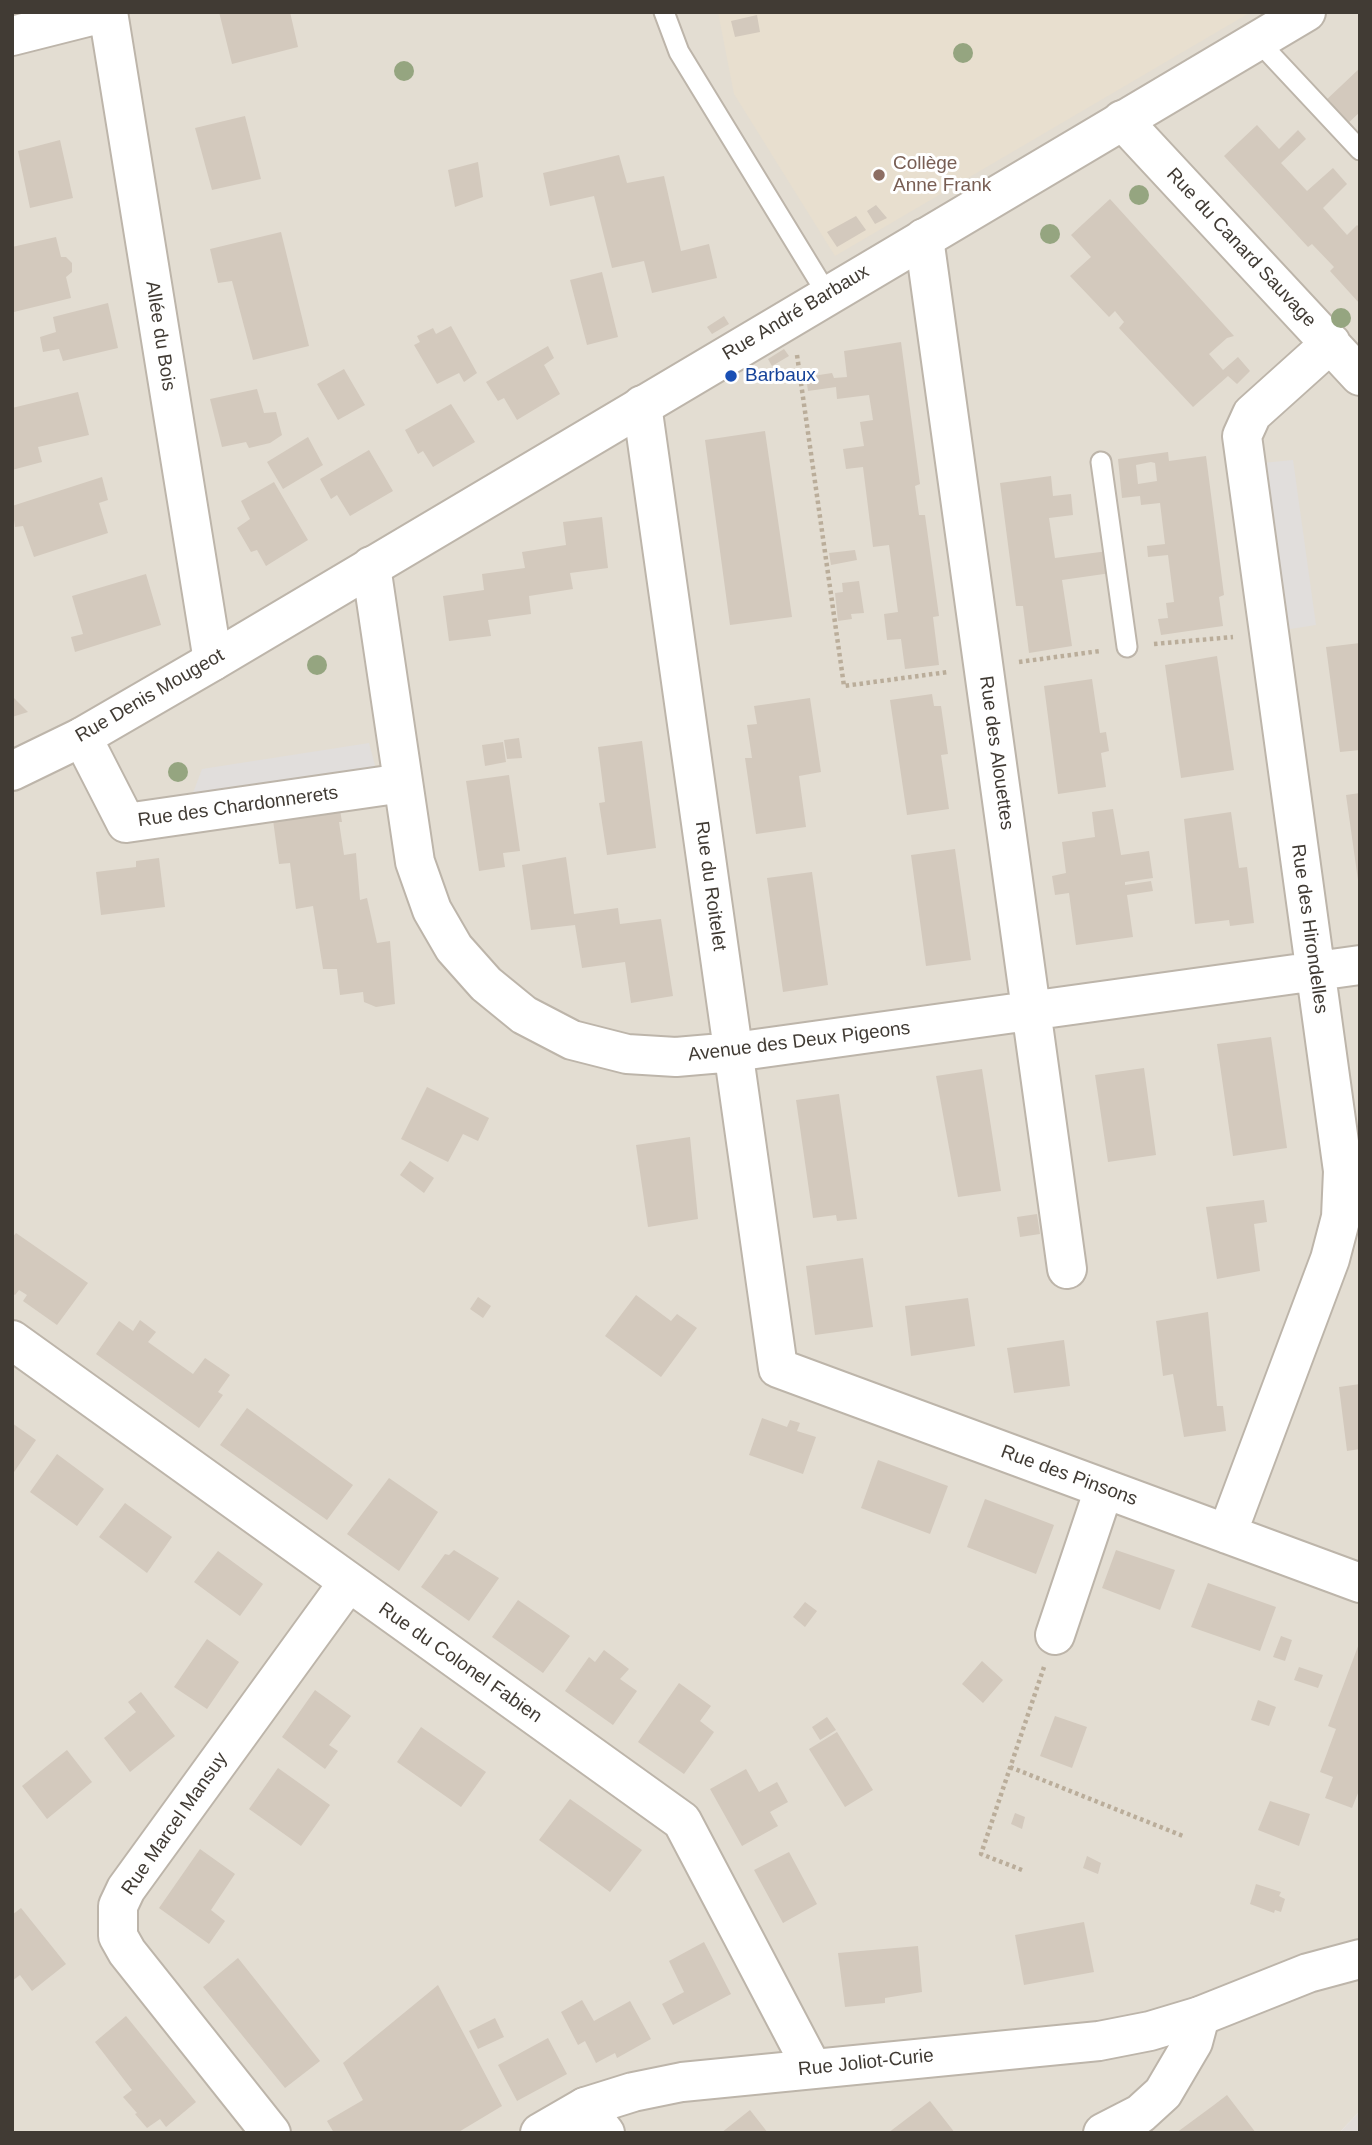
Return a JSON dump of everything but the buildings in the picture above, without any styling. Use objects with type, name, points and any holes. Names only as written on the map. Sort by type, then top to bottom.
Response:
[{"type":"street","name":"Allée du Bois","points":[[12,36],[107,12],[213,660]]},
{"type":"street","name":"Rue André Barbaux","points":[[286,616],[1306,12]]},
{"type":"street","name":"Rue du Canard Sauvage","points":[[1122,120],[1360,376]]},
{"type":"street","name":"Rue des Alouettes","points":[[924,238],[1067,1269]]},
{"type":"street","name":"Rue des Hirondelles","points":[[1227,1534],[1330,1259],[1341,1217],[1343,1171],[1242,436],[1252,414],[1331,343]]},
{"type":"street","name":"Rue du Roitelet","points":[[642,405],[778,1368]]},
{"type":"street","name":"Avenue des Deux Pigeons","points":[[371,566],[415,863],[432,910],[454,948],[486,984],[524,1015],[572,1040],[627,1054],[676,1057],[734,1052],[1360,965]]},
{"type":"street","name":"Rue Denis Mougeot","points":[[12,771],[82,737],[286,616]]},
{"type":"street","name":"Rue des Chardonnerets","points":[[82,737],[126,823],[403,783]]},
{"type":"street","name":"Rue du Colonel Fabien","points":[[12,1340],[682,1821],[812,2068]]},
{"type":"street","name":"Rue des Pinsons","points":[[778,1368],[1360,1583]]},
{"type":"street","points":[[1055,1634],[1104,1489]]},
{"type":"street","name":"Rue Marcel Mansuy","points":[[271,2133],[127,1952],[118,1936],[118,1906],[126,1889],[348,1583]]},
{"type":"street","name":"Rue Joliot-Curie","points":[[540,2133],[595,2120],[633,2092],[682,2082],[1099,2041],[1150,2031],[1200,2016],[1308,1973],[1360,1959]]},
{"type":"street","points":[[1103,2133],[1140,2114],[1163,2093],[1193,2042],[1200,2016]]},
{"type":"lane","points":[[664,12],[679,52],[827,295]]},
{"type":"lane","points":[[1258,41],[1356,138]]},
{"type":"lane","points":[[1101,462],[1127,647]]},
{"type":"path","points":[[1021,1870],[981,1854],[1055,1634]]},
{"type":"path","points":[[1010,1767],[1183,1836]]},
{"type":"shaded area","points":[[12,12],[1360,12],[1360,2111],[1339,2133],[12,2133]]},
{"type":"shaded area","name":"Collège Anne Frank","points":[[718,12],[1251,12],[835,256],[734,94]]},
{"type":"shaded area","points":[[1293,460],[1316,625],[1284,630],[1262,463]]},
{"type":"shaded area","points":[[369,743],[376,769],[190,801],[202,769]]},
{"type":"shaded area","points":[[1360,2111],[1360,2133],[1339,2133]]},
{"type":"place","name":"Collège Anne Frank","points":[[879,175]]},
{"type":"place","name":"Barbaux","points":[[731,376]]}]
